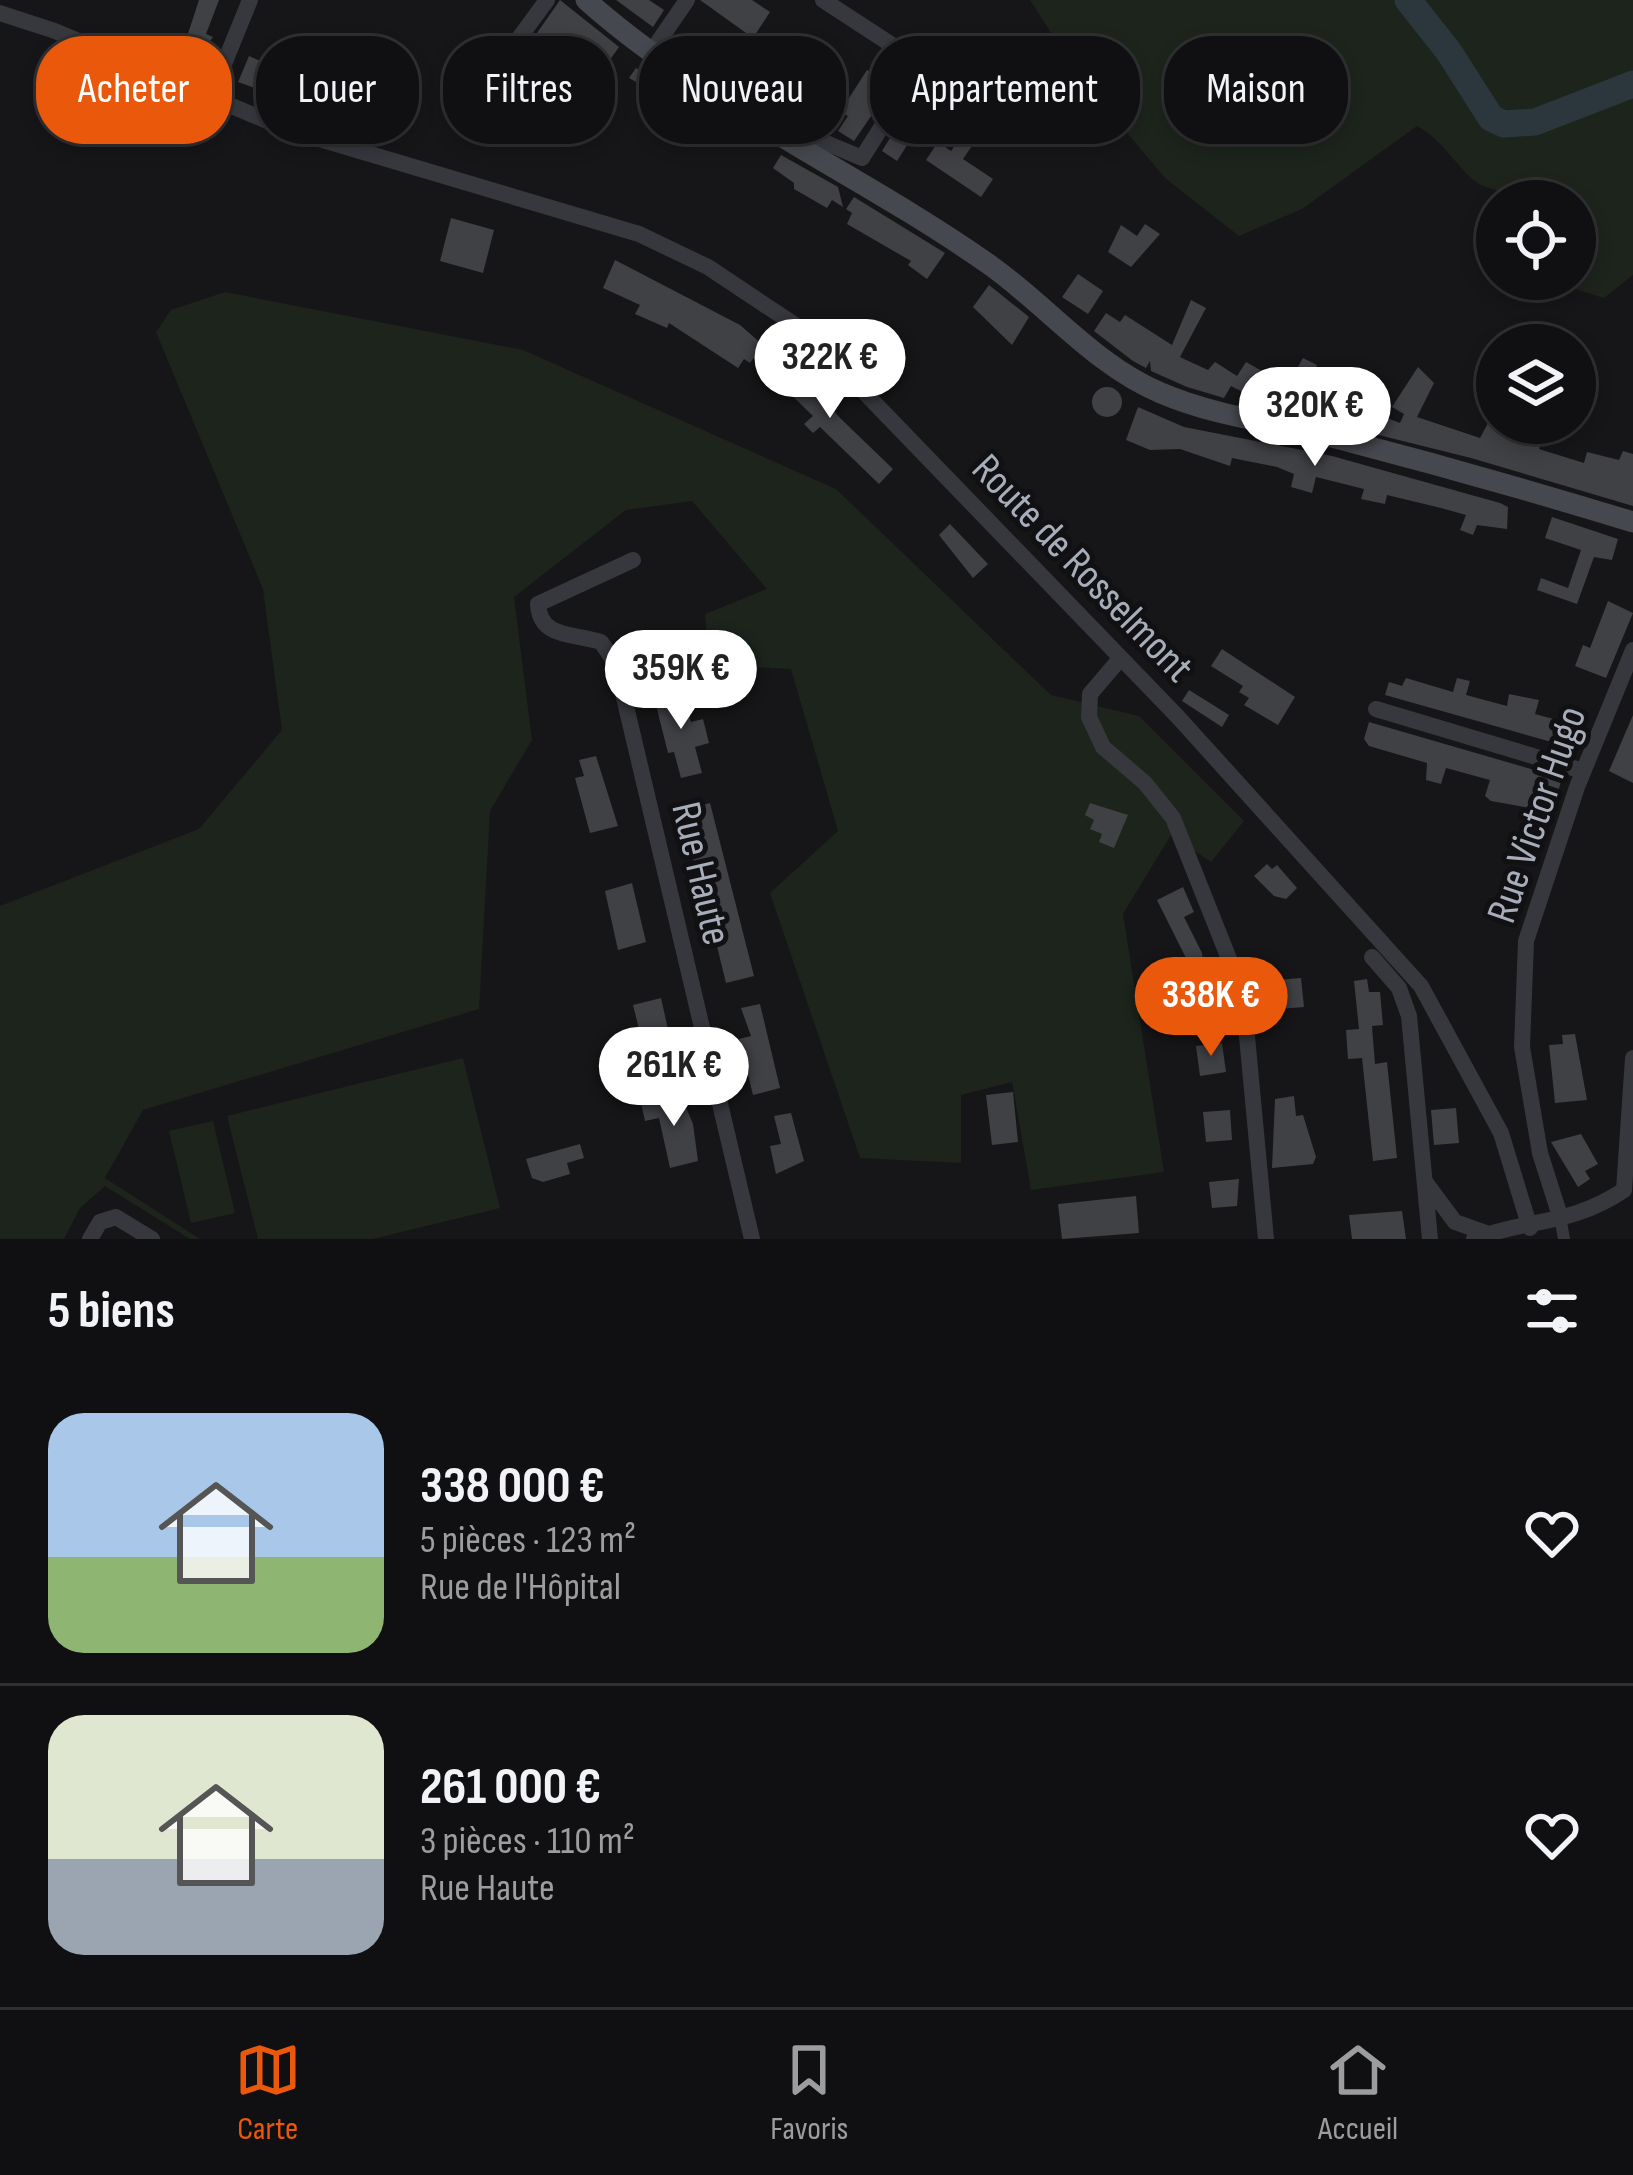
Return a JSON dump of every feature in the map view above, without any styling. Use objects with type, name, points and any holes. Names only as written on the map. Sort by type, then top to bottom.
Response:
[{"type":"main road","points":[[586,0],[639,41]]},
{"type":"main road","points":[[798,144],[989,265],[1107,362],[1154,390],[1221,413],[1333,437],[1633,523]]},
{"type":"street","points":[[232,44],[250,0]]},
{"type":"street","points":[[521,36],[548,0]]},
{"type":"street","points":[[662,36],[687,0]]},
{"type":"street","points":[[815,155],[824,142],[862,158],[921,64],[823,0]]},
{"type":"street","name":"Route de Rosselmont","points":[[0,13],[58,36]]},
{"type":"street","name":"Route de Rosselmont","points":[[232,105],[286,129],[639,234],[708,267],[807,333],[1188,728],[1421,986],[1501,1133],[1530,1228]]},
{"type":"street","name":"Rue Haute","points":[[633,560],[538,604],[539,620],[550,632],[601,642],[616,664],[752,1239]]},
{"type":"street","name":"Rue Victor Hugo","points":[[1560,1216],[1540,1153],[1522,1047],[1526,941],[1583,771],[1633,650]]},
{"type":"street","points":[[1119,660],[1090,694],[1089,717],[1103,747],[1145,783],[1173,818],[1243,994],[1266,1239]]},
{"type":"street","points":[[1376,709],[1583,771]]},
{"type":"street","points":[[1372,957],[1400,988],[1409,1016],[1430,1239]]},
{"type":"street","points":[[1425,1182],[1455,1222],[1494,1236],[1560,1216],[1587,1215],[1624,1190],[1633,1058]]},
{"type":"street","points":[[1560,1216],[1564,1239]]},
{"type":"street","points":[[95,1231],[116,1217],[152,1239]]},
{"type":"shaded area","points":[[1030,0],[1633,0],[1633,275],[1604,298],[1596,296],[1596,180],[1476,182],[1417,126],[1302,209],[1239,236],[1165,178],[1137,144],[1140,36],[1053,36]]},
{"type":"shaded area","points":[[225,292],[523,350],[836,489],[1051,695],[1139,716],[1244,821],[1211,862],[1171,835],[1123,914],[1164,1172],[1031,1190],[1012,1082],[961,1095],[961,1163],[860,1158],[770,893],[838,831],[791,669],[709,665],[705,614],[767,589],[692,501],[626,510],[514,597],[532,740],[490,811],[479,1009],[143,1110],[105,1178],[200,1239],[190,1239],[105,1186],[80,1208],[64,1239],[0,1239],[0,906],[199,829],[282,730],[263,589],[156,332],[171,310]]},
{"type":"shaded area","points":[[463,1058],[500,1208],[373,1239],[258,1239],[227,1116]]},
{"type":"shaded area","points":[[213,1121],[235,1213],[191,1223],[169,1131]]},
{"type":"building","points":[[199,0],[219,0],[206,34],[211,36],[187,36]]},
{"type":"building","points":[[560,0],[605,36],[535,36]]},
{"type":"building","points":[[616,0],[649,0],[664,10],[653,27]]},
{"type":"building","points":[[700,0],[752,0],[770,12],[750,36]]},
{"type":"building","points":[[249,56],[256,59],[256,89],[238,82]]},
{"type":"building","points":[[639,70],[639,84],[629,78]]},
{"type":"building","points":[[867,70],[870,118],[854,141],[846,136],[846,103]]},
{"type":"building","points":[[886,144],[908,144],[897,161],[882,151]]},
{"type":"building","points":[[937,144],[951,151],[956,144],[973,144],[963,159],[993,179],[981,197],[926,160]]},
{"type":"building","points":[[781,155],[838,187],[843,207],[832,200],[827,208],[794,189],[794,183],[773,168]]},
{"type":"building","points":[[854,197],[945,253],[927,279],[908,265],[911,261],[847,224],[852,213],[846,209]]},
{"type":"building","points":[[451,218],[494,230],[483,273],[440,261]]},
{"type":"building","points":[[1145,224],[1160,234],[1131,267],[1108,252],[1121,225],[1137,236]]},
{"type":"building","points":[[615,260],[740,325],[763,345],[750,363],[744,359],[738,368],[669,323],[667,328],[635,314],[640,305],[603,288]]},
{"type":"building","points":[[1078,274],[1103,291],[1088,314],[1062,297]]},
{"type":"building","points":[[989,285],[1029,317],[1012,345],[973,307]]},
{"type":"building","points":[[1191,300],[1206,308],[1180,357],[1208,370],[1215,362],[1237,376],[1246,362],[1273,377],[1277,371],[1291,379],[1303,358],[1317,365],[1305,386],[1400,423],[1404,414],[1392,407],[1418,367],[1434,383],[1417,417],[1476,437],[1476,444],[1541,444],[1539,449],[1584,463],[1587,452],[1619,460],[1623,451],[1633,454],[1633,506],[1471,458],[1278,410],[1231,386],[1224,398],[1187,387],[1151,371],[1150,361],[1146,368],[1133,361],[1094,331],[1106,313],[1120,322],[1125,315],[1172,345]]},
{"type":"building","points":[[782,361],[810,380],[839,417],[893,469],[879,484],[820,427],[813,433],[804,424],[813,416],[770,374]]},
{"type":"building","points":[[1107,387],[1118,391],[1122,402],[1118,413],[1107,417],[1096,413],[1092,402],[1096,391]]},
{"type":"building","points":[[1138,407],[1184,427],[1332,456],[1500,503],[1508,507],[1507,529],[1477,525],[1473,535],[1460,530],[1466,515],[1441,508],[1387,495],[1385,504],[1361,499],[1364,489],[1316,477],[1312,493],[1291,487],[1294,474],[1277,467],[1232,458],[1230,466],[1180,449],[1150,450],[1126,440]]},
{"type":"building","points":[[1552,517],[1618,539],[1612,560],[1594,557],[1577,604],[1537,590],[1541,578],[1568,588],[1581,550],[1545,538]]},
{"type":"building","points":[[950,524],[988,564],[973,578],[939,535]]},
{"type":"building","points":[[1608,601],[1633,613],[1606,678],[1575,666],[1583,645],[1590,648]]},
{"type":"building","points":[[1222,649],[1295,697],[1278,725],[1244,705],[1249,698],[1239,692],[1243,686],[1211,666]]},
{"type":"building","points":[[1406,678],[1453,692],[1457,678],[1470,681],[1466,695],[1507,706],[1509,694],[1539,700],[1535,714],[1576,725],[1569,747],[1385,695],[1389,682],[1402,686]]},
{"type":"building","points":[[1189,690],[1229,715],[1222,727],[1182,701]]},
{"type":"building","points":[[682,691],[691,722],[703,719],[709,743],[695,747],[702,773],[681,778],[674,752],[668,753],[654,697]]},
{"type":"building","points":[[1633,715],[1633,783],[1609,771]]},
{"type":"building","points":[[1369,722],[1562,778],[1552,812],[1491,801],[1485,796],[1490,780],[1446,768],[1441,784],[1426,780],[1427,763],[1369,746],[1364,739]]},
{"type":"building","points":[[596,756],[618,826],[590,833],[575,778],[584,776],[579,760]]},
{"type":"building","points":[[710,803],[754,976],[726,983],[712,926],[716,925],[712,899],[702,864],[695,866],[682,810]]},
{"type":"building","points":[[1090,803],[1128,815],[1114,848],[1099,842],[1102,834],[1090,829],[1094,820],[1085,815]]},
{"type":"building","points":[[1267,864],[1272,869],[1277,865],[1297,888],[1286,899],[1274,896],[1254,876]]},
{"type":"building","points":[[632,883],[646,942],[618,950],[605,891]]},
{"type":"building","points":[[1183,887],[1194,912],[1184,917],[1202,953],[1205,977],[1212,976],[1216,1003],[1191,1007],[1187,979],[1196,978],[1157,900]]},
{"type":"building","points":[[1301,978],[1304,1007],[1266,1010],[1263,981]]},
{"type":"building","points":[[1367,979],[1369,992],[1380,992],[1383,1025],[1372,1026],[1375,1064],[1387,1062],[1397,1158],[1373,1161],[1362,1058],[1348,1059],[1346,1030],[1359,1029],[1354,981]]},
{"type":"building","points":[[661,998],[674,1056],[633,1067],[626,1036],[640,1033],[633,1005]]},
{"type":"building","points":[[760,1004],[780,1088],[753,1095],[739,1039],[751,1036],[741,1008]]},
{"type":"building","points":[[1575,1034],[1587,1100],[1555,1103],[1549,1045],[1563,1044],[1562,1035]]},
{"type":"building","points":[[1222,1043],[1226,1072],[1200,1076],[1196,1046]]},
{"type":"building","points":[[1013,1092],[1018,1142],[992,1145],[986,1095]]},
{"type":"building","points":[[1294,1096],[1296,1116],[1303,1115],[1316,1157],[1313,1164],[1272,1168],[1275,1099]]},
{"type":"building","points":[[682,1098],[693,1124],[698,1161],[670,1168],[659,1118],[645,1121],[641,1103]]},
{"type":"building","points":[[1456,1108],[1459,1143],[1434,1145],[1431,1110]]},
{"type":"building","points":[[1230,1110],[1232,1140],[1206,1142],[1203,1112]]},
{"type":"building","points":[[791,1113],[804,1161],[776,1174],[770,1146],[781,1144],[774,1116]]},
{"type":"building","points":[[1581,1134],[1598,1164],[1585,1171],[1590,1179],[1578,1187],[1551,1142]]},
{"type":"building","points":[[580,1144],[584,1158],[567,1163],[570,1174],[543,1182],[532,1178],[526,1159]]},
{"type":"building","points":[[1239,1179],[1237,1206],[1212,1208],[1209,1182]]},
{"type":"building","points":[[1136,1196],[1139,1233],[1062,1239],[1058,1204]]},
{"type":"building","points":[[1402,1211],[1406,1239],[1352,1239],[1349,1215]]},
{"type":"waterway","points":[[1408,0],[1449,52],[1491,118],[1504,124],[1535,122],[1633,84]]}]
